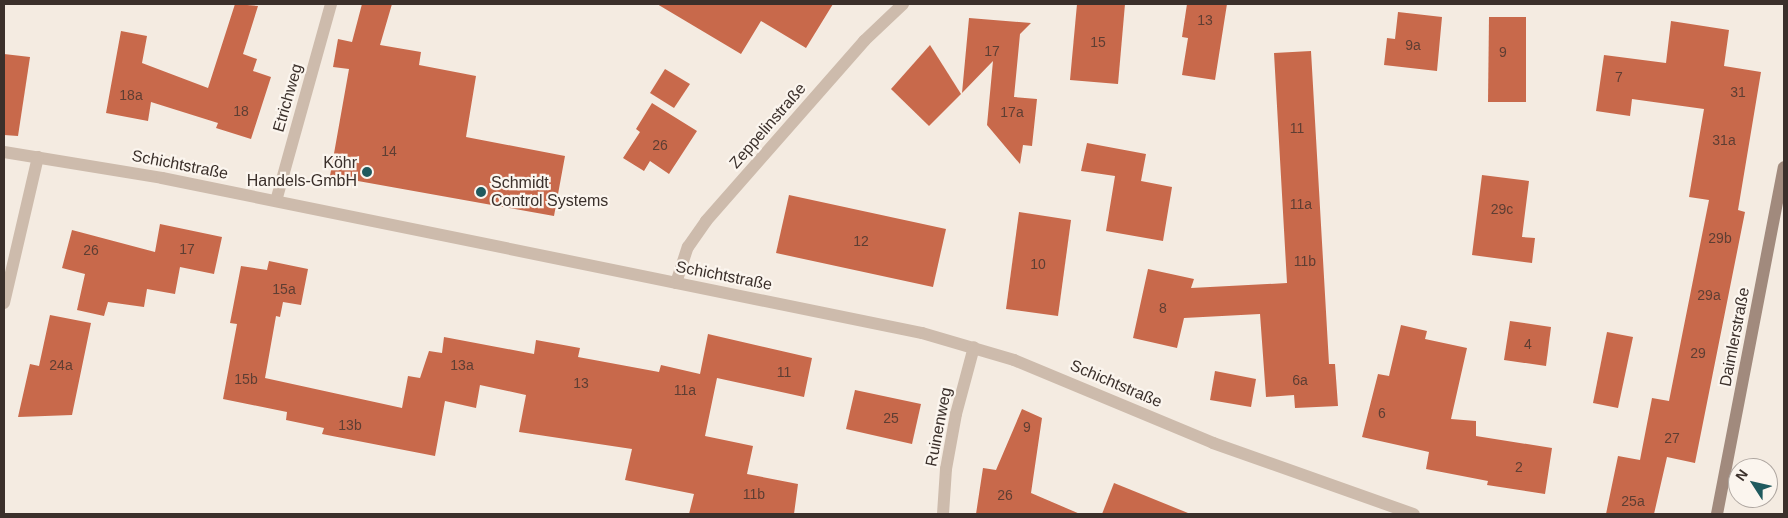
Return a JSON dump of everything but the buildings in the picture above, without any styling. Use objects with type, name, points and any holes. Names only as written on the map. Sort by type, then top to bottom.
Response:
[{"type":"street","name":"Etrichweg","points":[[276,201],[331,4]]},
{"type":"street","name":"Zeppelinstraße","points":[[676,283],[688,247],[706,221],[864,41],[903,4]]},
{"type":"street","name":"Schichtstraße","points":[[4,152],[38,156],[276,201],[913,331],[974,347],[1022,363],[1213,443],[1414,514]]},
{"type":"street","points":[[4,303],[38,156]]},
{"type":"street","name":"Daimlerstraße","points":[[1717,514],[1784,167]]},
{"type":"street","name":"Ruinenweg","points":[[943,514],[946,469],[956,414],[974,347]]},
{"type":"place","name":"Köhr Handels-GmbH","points":[[367,172]]},
{"type":"place","name":"Schmidt Control Systems","points":[[481,192]]}]
